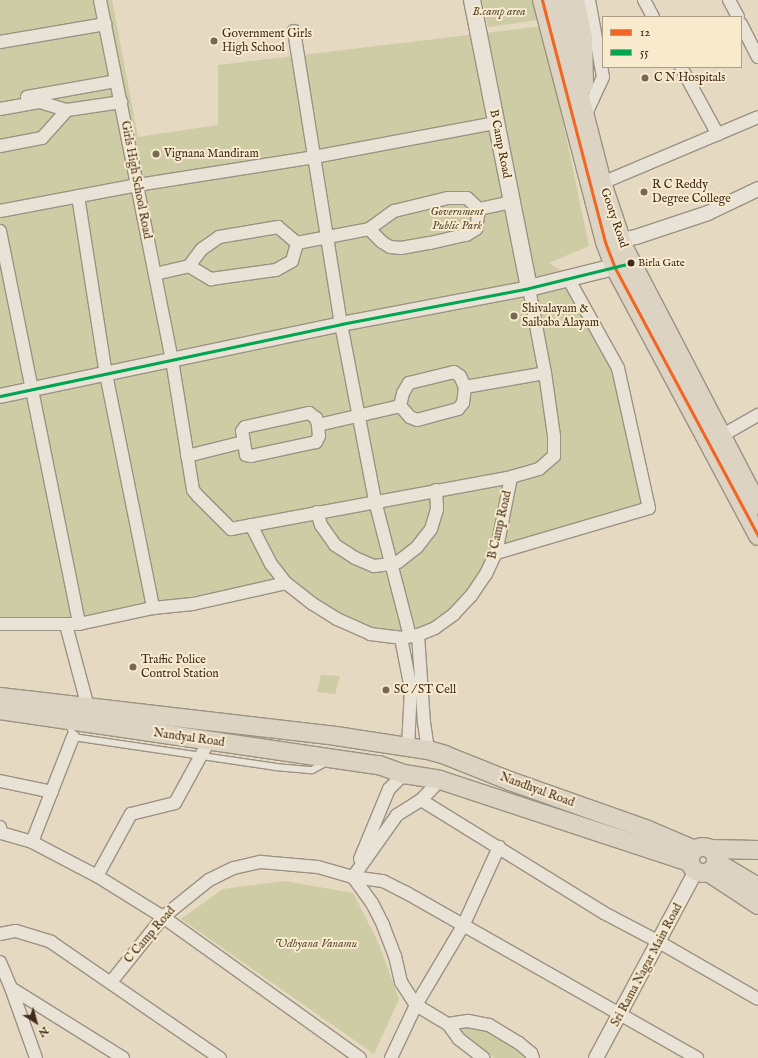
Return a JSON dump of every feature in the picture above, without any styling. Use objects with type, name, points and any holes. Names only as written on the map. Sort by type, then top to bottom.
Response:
[{"type":"main road","name":"B Camp Road","points":[[472,0],[529,288]]},
{"type":"main road","name":"Gooty Road","points":[[542,0],[621,240],[623,264],[758,536]]},
{"type":"main road","name":"Gooty Road","points":[[558,0],[570,58],[602,183],[621,240]]},
{"type":"main road","points":[[575,0],[583,38],[585,116]]},
{"type":"main road","name":"Gooty Road","points":[[623,264],[721,436],[758,505]]},
{"type":"main road","points":[[529,288],[623,264]]},
{"type":"main road","name":"Nandyal Road","points":[[0,697],[376,741]]},
{"type":"main road","name":"Nandyal Road","points":[[0,710],[71,728],[208,741],[379,765],[404,774],[440,780],[702,861]]},
{"type":"main road","points":[[376,741],[376,756],[379,765]]},
{"type":"main road","name":"Nandhyal Road","points":[[376,741],[446,754],[510,781],[648,830],[702,861]]},
{"type":"main road","points":[[440,780],[447,772],[446,754]]},
{"type":"main road","points":[[702,861],[758,850]]},
{"type":"main road","points":[[702,861],[758,888]]},
{"type":"main road","points":[[702,861],[758,905]]},
{"type":"street","name":"Girls High School Road","points":[[100,0],[172,360],[193,490],[231,529],[251,525]]},
{"type":"street","points":[[585,116],[602,77],[589,0]]},
{"type":"street","points":[[644,0],[653,16]]},
{"type":"street","points":[[729,0],[737,16]]},
{"type":"street","points":[[0,42],[105,24]]},
{"type":"street","points":[[742,26],[758,57]]},
{"type":"street","points":[[294,31],[341,324],[375,501],[410,637],[428,750]]},
{"type":"street","points":[[682,68],[718,135]]},
{"type":"street","points":[[0,102],[116,81]]},
{"type":"street","points":[[0,109],[40,102],[67,110],[121,102]]},
{"type":"street","points":[[0,146],[42,138],[67,110]]},
{"type":"street","points":[[602,183],[758,117]]},
{"type":"street","points":[[0,211],[138,185],[314,157],[496,124]]},
{"type":"street","points":[[621,240],[708,213],[758,189]]},
{"type":"street","points":[[78,196],[106,374],[153,608]]},
{"type":"street","points":[[297,243],[369,228],[394,211],[448,198],[467,198],[479,209]]},
{"type":"street","points":[[479,209],[512,202]]},
{"type":"street","points":[[369,228],[382,242],[390,247],[401,248],[466,235],[476,229],[479,209]]},
{"type":"street","points":[[155,274],[189,266],[202,249],[219,237],[278,227],[297,243]]},
{"type":"street","points":[[0,231],[33,389],[79,624]]},
{"type":"street","points":[[189,266],[211,279],[276,270],[292,261],[297,243]]},
{"type":"street","points":[[496,553],[649,508],[618,368],[568,278]]},
{"type":"street","points":[[0,396],[341,324],[529,288],[545,373],[554,436],[554,456],[539,469],[511,477],[251,525],[271,564],[286,583],[313,604],[337,619],[370,634],[410,637]]},
{"type":"street","points":[[454,372],[460,376],[465,387],[463,403],[458,409],[417,420],[410,417],[400,406],[403,394],[409,383],[454,372]]},
{"type":"street","points":[[465,387],[545,373]]},
{"type":"street","points":[[318,425],[400,406]]},
{"type":"street","points":[[309,414],[316,418],[318,425],[319,436],[316,442],[251,456],[246,454],[242,431],[245,427],[309,414]]},
{"type":"street","points":[[721,436],[758,415]]},
{"type":"street","points":[[187,456],[243,442]]},
{"type":"street","name":"B Camp Road","points":[[410,637],[435,628],[454,614],[471,596],[482,580],[496,553],[511,477]]},
{"type":"street","points":[[317,512],[321,525],[335,545],[355,558],[374,566],[391,564],[398,562],[417,547],[430,529],[437,509],[436,490]]},
{"type":"street","points":[[0,624],[79,624],[153,608],[193,604],[286,583]]},
{"type":"street","points":[[66,625],[88,708]]},
{"type":"street","points":[[408,746],[411,689],[410,637]]},
{"type":"street","points":[[32,842],[52,792],[71,728]]},
{"type":"street","points":[[97,876],[131,814],[175,803],[208,741]]},
{"type":"street","points":[[353,877],[389,789],[404,774]]},
{"type":"street","points":[[353,877],[398,815],[421,800],[440,780]]},
{"type":"street","points":[[0,781],[52,792]]},
{"type":"street","points":[[421,800],[604,913],[660,942],[758,999]]},
{"type":"street","points":[[0,827],[1,833],[32,842],[97,876],[163,917],[360,1058]]},
{"type":"street","points":[[391,1058],[416,1005],[463,926],[499,847]]},
{"type":"street","name":"Sri Rama Nagar Main Road","points":[[596,1058],[660,942],[702,861]]},
{"type":"street","name":"C Camp Road","points":[[111,982],[163,917],[209,880],[234,868],[261,862],[318,867],[353,877],[382,882],[405,892],[697,1058]]},
{"type":"street","points":[[353,877],[372,903],[383,925],[396,956],[401,982],[416,1005],[448,1024],[459,1039],[484,1058]]},
{"type":"street","points":[[0,934],[16,931],[51,942],[220,1058]]},
{"type":"street","points":[[0,962],[36,1058]]},
{"type":"street","points":[[11,988],[123,1058]]},
{"type":"street","points":[[448,1024],[468,1021],[490,1025],[520,1043],[531,1053],[533,1058]]},
{"type":"lane","points":[[71,728],[200,756],[275,767],[312,770],[333,759]]},
{"type":"green space","name":"B.camp area","points":[[0,0],[112,0],[138,137],[218,125],[218,65],[543,26],[589,246],[549,263],[565,273],[617,369],[645,505],[492,547],[486,561],[469,588],[452,608],[427,627],[404,633],[368,629],[333,612],[290,578],[146,605],[76,621],[0,620]]},
{"type":"green space","name":"B.camp area","points":[[482,0],[534,0],[538,20],[488,27]]},
{"type":"green space","points":[[321,675],[340,676],[335,694],[317,692]]},
{"type":"green space","name":"Udhyana Vanamu","points":[[285,881],[353,893],[379,944],[399,999],[374,1054],[181,919],[223,889]]},
{"type":"green space","points":[[463,1027],[489,1031],[513,1046],[526,1058],[495,1058],[475,1046],[460,1030]]},
{"type":"transit line","name":"12","points":[[542,0],[605,242],[614,266],[758,536]]},
{"type":"transit line","name":"55","points":[[0,396],[341,324],[529,288],[631,263]]},
{"type":"place","name":"Government Girls High School","points":[[214,41]]},
{"type":"place","name":"C N Hospitals","points":[[645,78]]},
{"type":"place","name":"Vignana Mandiram","points":[[156,154]]},
{"type":"place","name":"R C Reddy Degree College","points":[[644,192]]},
{"type":"place","name":"Birla Gate","points":[[631,263]]},
{"type":"place","name":"Shivalayam & Saibaba Alayam","points":[[514,316]]},
{"type":"place","name":"Traffic Police Control Station","points":[[133,667]]},
{"type":"place","name":"SC / ST Cell","points":[[386,690]]},
{"type":"park label","name":"Government Public Park","points":[[457,219]]}]
